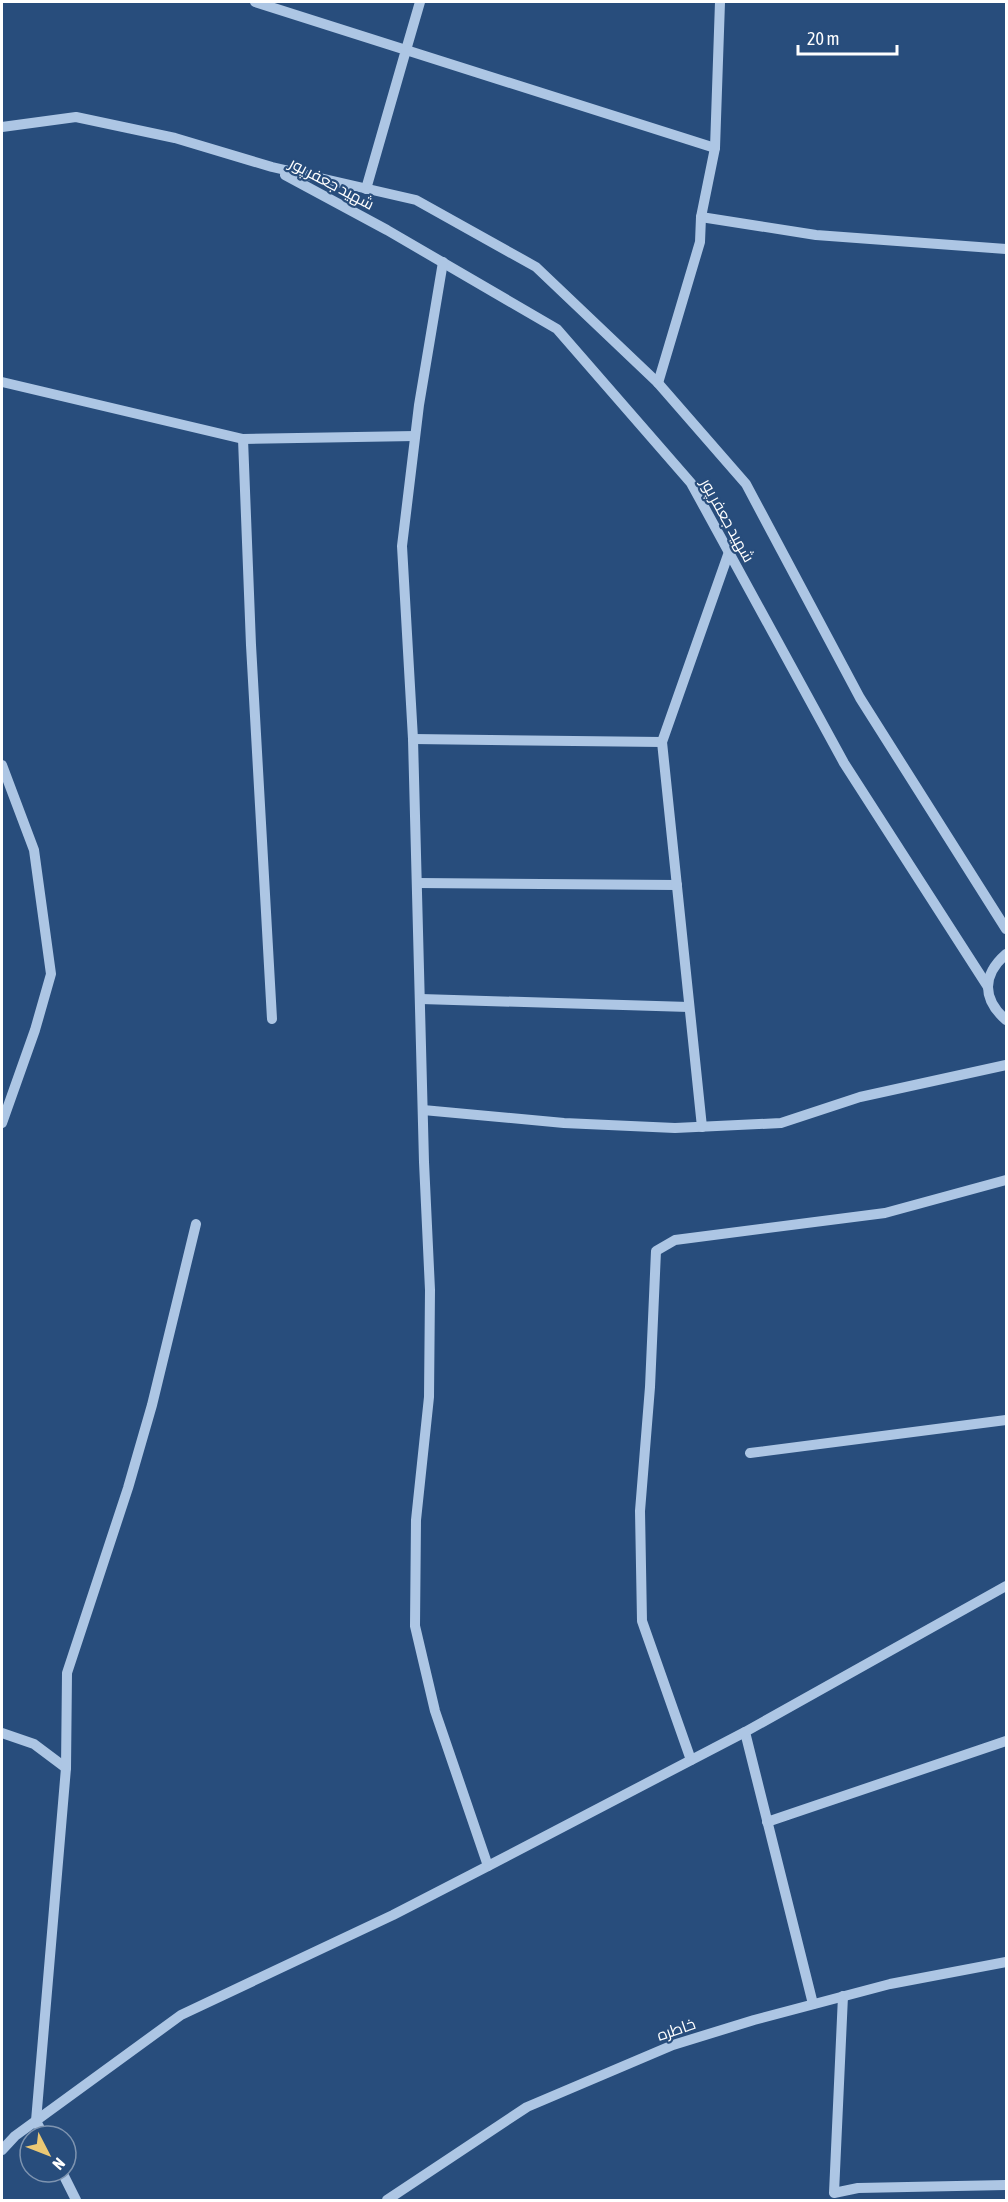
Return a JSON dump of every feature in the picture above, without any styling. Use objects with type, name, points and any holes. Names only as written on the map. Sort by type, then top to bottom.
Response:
[{"type":"street","points":[[255,2],[715,148]]},
{"type":"street","points":[[366,189],[420,2]]},
{"type":"street","points":[[658,383],[700,242],[701,218],[715,148],[720,2]]},
{"type":"street","points":[[2,127],[76,117],[175,138],[272,167]]},
{"type":"street","name":"شهید جعفر پور","points":[[272,167],[416,200],[536,267],[658,383],[746,484],[860,698],[1006,929]]},
{"type":"street","name":"شهید جعفر پور","points":[[272,167],[387,230],[557,329],[691,483],[844,763],[988,987],[993,1006],[1006,1020]]},
{"type":"street","points":[[701,218],[816,235],[1006,249]]},
{"type":"street","points":[[443,262],[415,436],[402,546],[413,739],[430,1290],[429,1397],[416,1520],[415,1626],[435,1711],[488,1866]]},
{"type":"street","points":[[2,382],[243,439],[415,436]]},
{"type":"street","points":[[243,439],[251,645],[272,1019]]},
{"type":"street","points":[[702,1127],[662,742],[729,552]]},
{"type":"street","points":[[413,739],[662,742]]},
{"type":"street","points":[[2,765],[34,850],[51,974],[35,1030],[2,1123]]},
{"type":"street","points":[[418,882],[676,885]]},
{"type":"street","points":[[988,987],[990,974],[996,962],[1006,954]]},
{"type":"street","points":[[421,999],[689,1006]]},
{"type":"street","points":[[423,1110],[564,1123],[675,1128],[781,1123],[860,1097],[1006,1065]]},
{"type":"street","points":[[690,1760],[642,1621],[640,1511],[650,1387],[656,1251],[675,1240],[885,1213],[1006,1180]]},
{"type":"street","points":[[38,2124],[36,2121],[66,1768],[67,1673],[143,1436],[196,1224]]},
{"type":"street","points":[[750,1453],[1006,1420]]},
{"type":"street","points":[[2,2150],[15,2136],[181,2015],[393,1915],[488,1866],[745,1732],[1006,1586]]},
{"type":"street","points":[[745,1732],[813,2004]]},
{"type":"street","points":[[2,1733],[34,1744],[66,1768]]},
{"type":"street","points":[[767,1822],[1006,1741]]},
{"type":"street","name":"خاطره","points":[[387,2200],[526,2107],[673,2045],[890,1984],[1006,1962]]},
{"type":"street","points":[[843,1996],[833,2197],[858,2188],[1006,2185]]},
{"type":"street","points":[[68,2184],[75,2200]]}]
